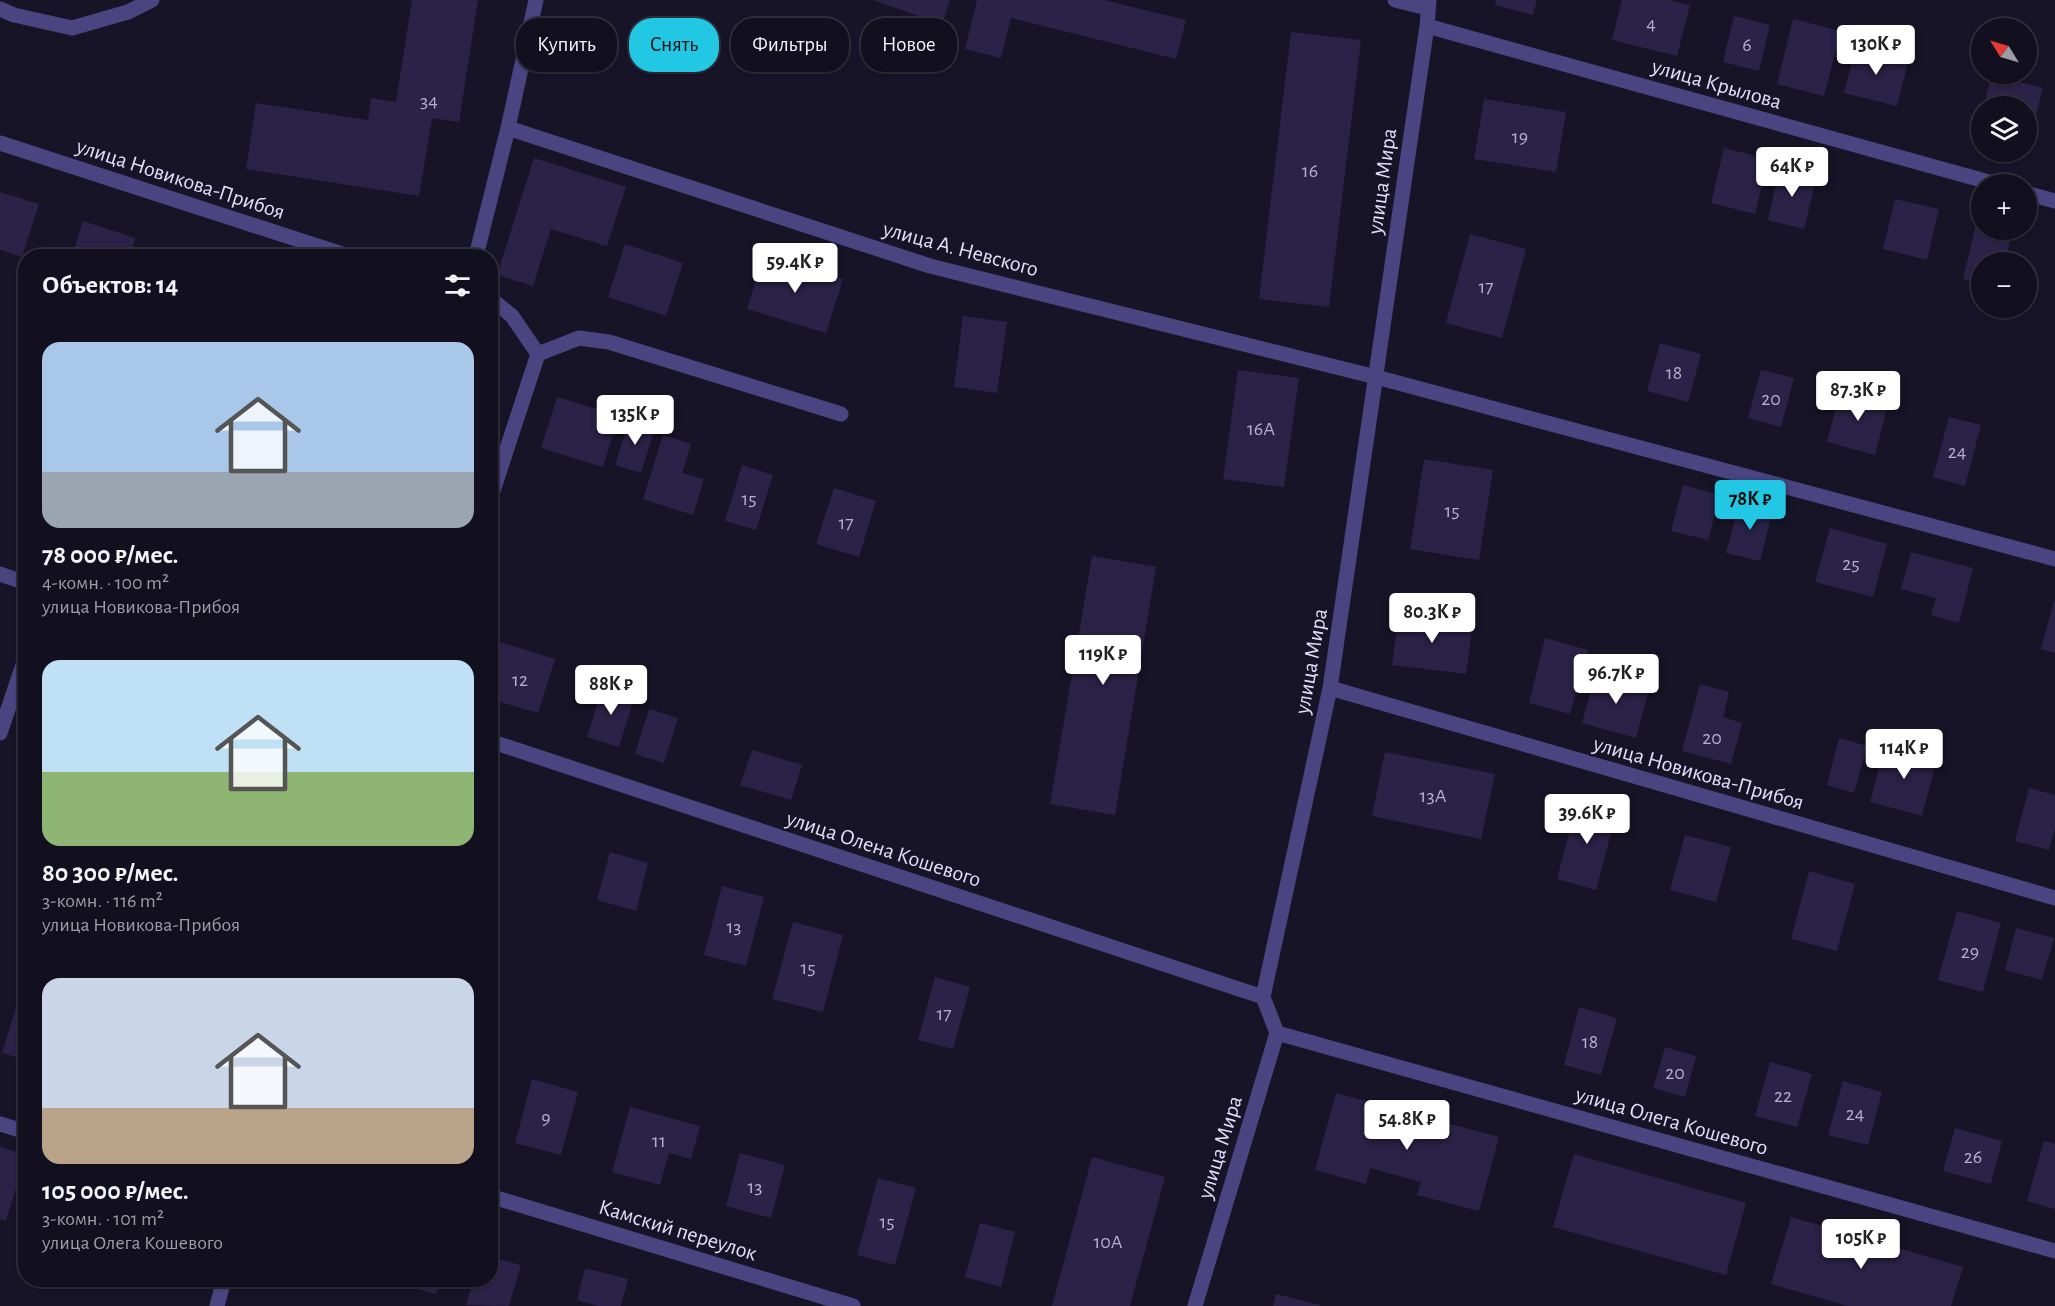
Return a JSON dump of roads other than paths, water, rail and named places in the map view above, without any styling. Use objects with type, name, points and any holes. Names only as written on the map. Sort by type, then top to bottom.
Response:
[{"type":"street","points":[[0,9],[15,15],[72,28],[128,12],[152,0]]},
{"type":"street","points":[[478,249],[508,128],[536,0]]},
{"type":"street","name":"улица Мира","points":[[1263,997],[1330,688],[1427,26],[1428,4],[1395,0]]},
{"type":"street","name":"улица Крылова","points":[[1427,26],[1971,177]]},
{"type":"street","name":"улица А. Невского","points":[[508,128],[930,266],[1376,377]]},
{"type":"street","name":"улица Новикова-Прибоя","points":[[0,143],[326,249]]},
{"type":"street","points":[[2037,196],[2055,201]]},
{"type":"street","points":[[498,305],[512,316],[538,354]]},
{"type":"street","points":[[538,354],[579,338],[609,342],[841,414]]},
{"type":"street","points":[[498,476],[538,354]]},
{"type":"street","points":[[1376,377],[2055,559]]},
{"type":"street","points":[[0,574],[18,580]]},
{"type":"street","points":[[0,733],[18,680]]},
{"type":"street","name":"улица Новикова-Прибоя","points":[[1330,688],[2055,898]]},
{"type":"street","name":"улица Олена Кошевого","points":[[498,744],[1263,997]]},
{"type":"street","points":[[1263,997],[1277,1033]]},
{"type":"street","name":"улица Мира","points":[[1195,1306],[1277,1033]]},
{"type":"street","name":"улица Олега Кошевого","points":[[1277,1033],[2055,1251]]},
{"type":"street","points":[[0,1124],[18,1130]]},
{"type":"street","name":"Камский переулок","points":[[498,1198],[853,1306]]},
{"type":"street","points":[[217,1306],[222,1287]]}]
